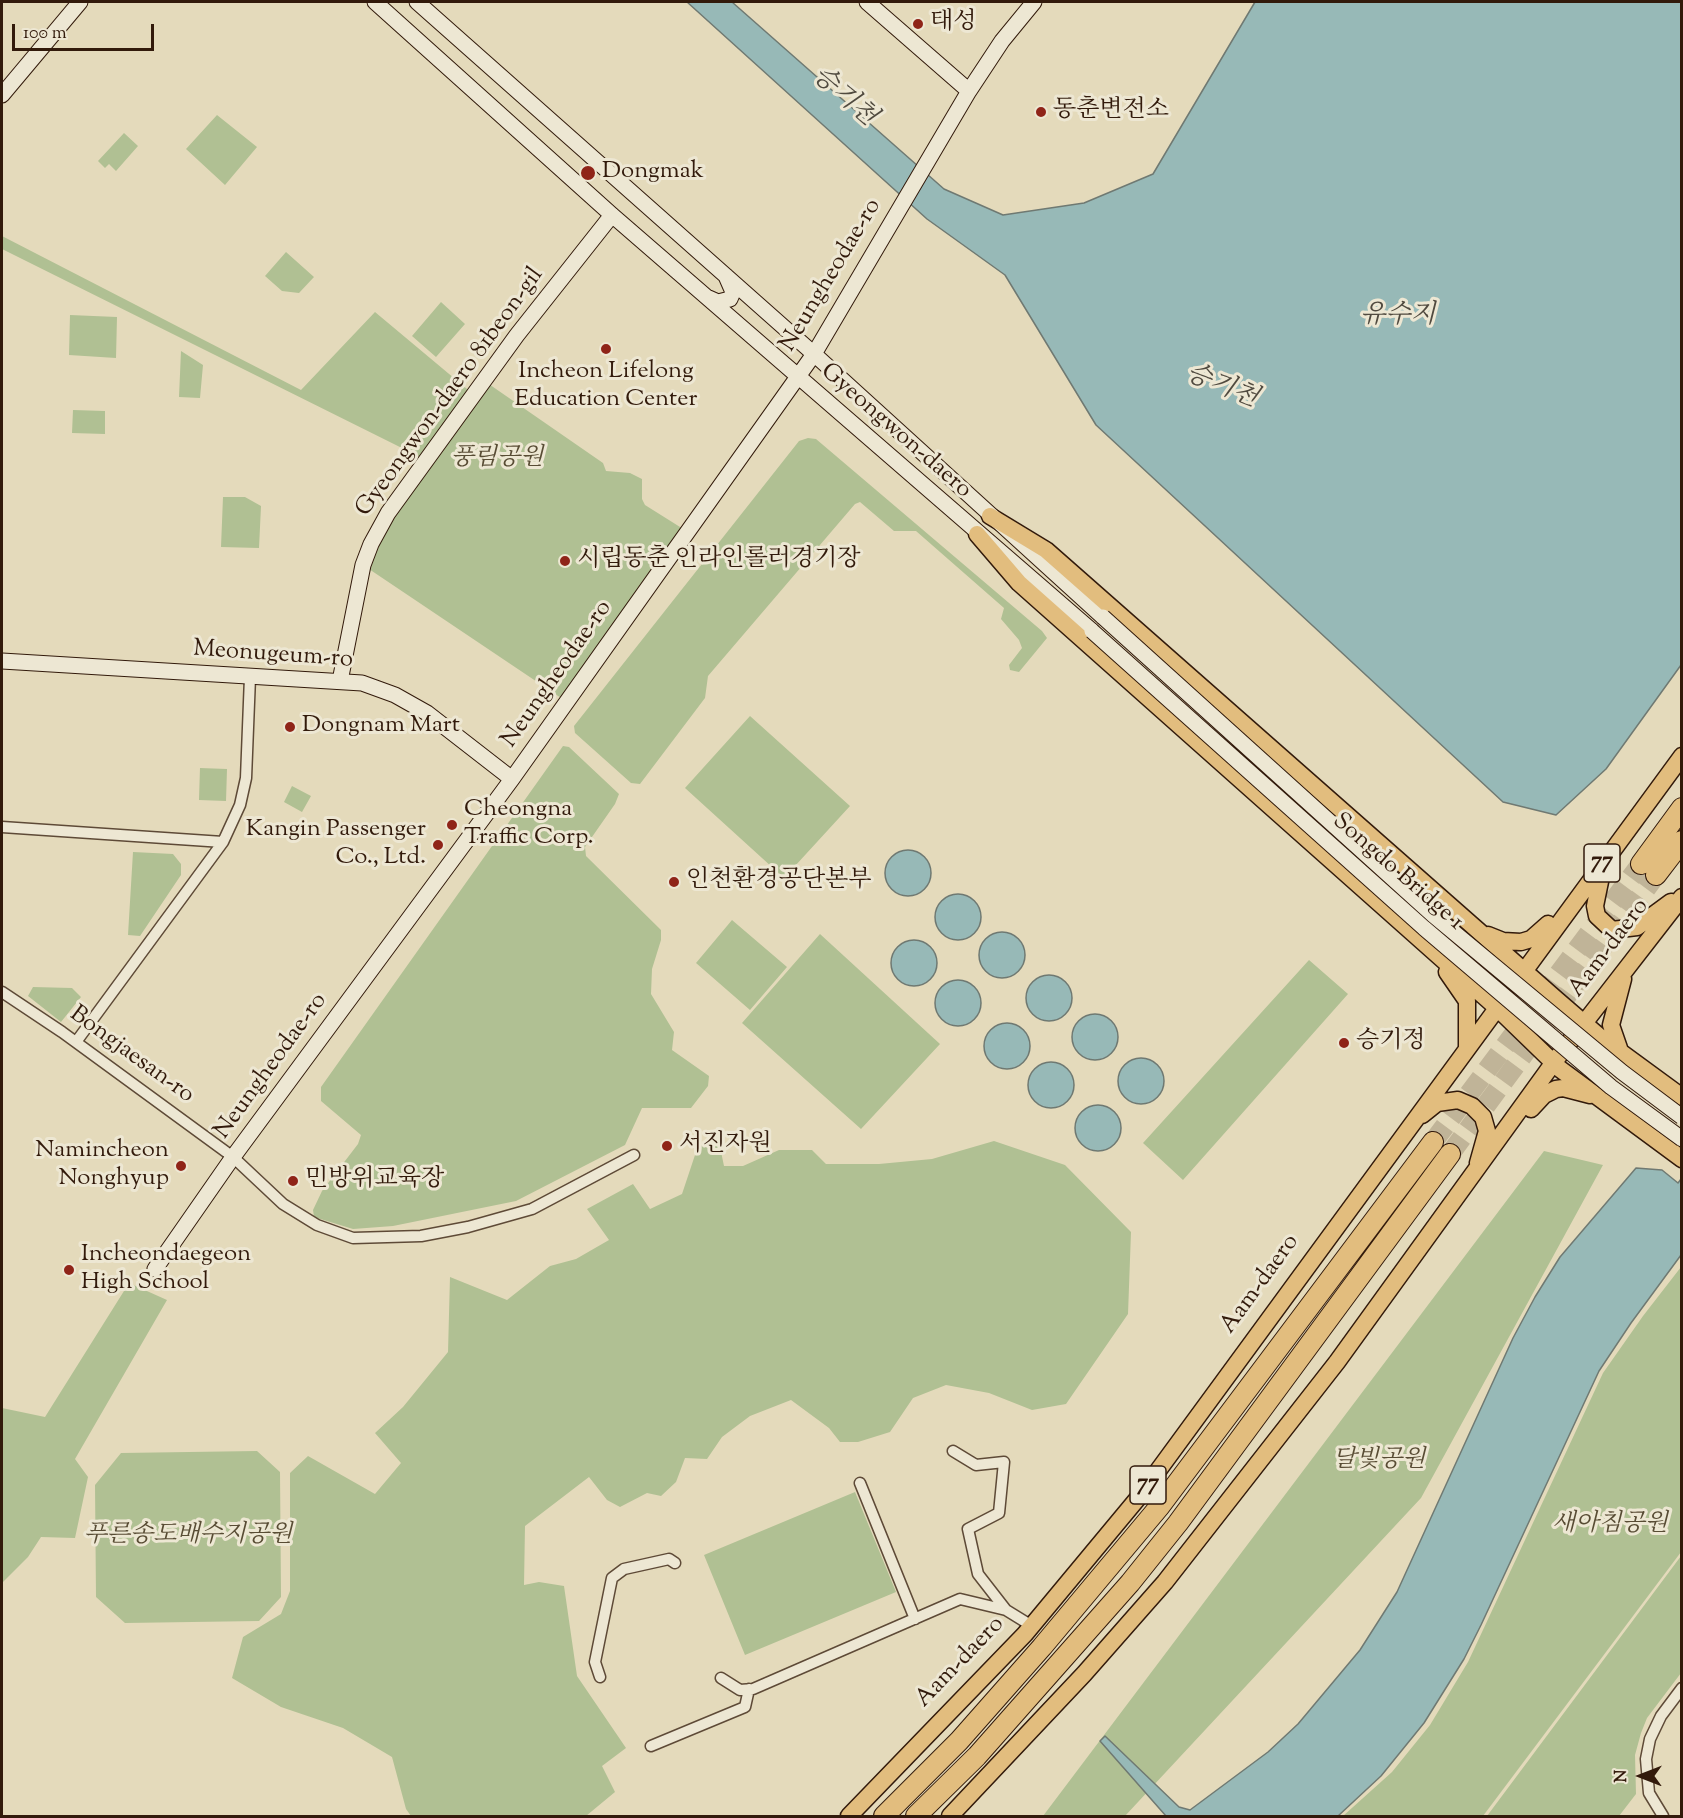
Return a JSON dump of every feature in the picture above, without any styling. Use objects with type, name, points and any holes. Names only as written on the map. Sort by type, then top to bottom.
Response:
[{"type":"highway","name":"Aam-daero","points":[[1682,808],[1649,870],[1682,841]]},
{"type":"highway","name":"Aam-daero","points":[[884,1816],[959,1741],[1160,1506],[1433,1142]]},
{"type":"highway","points":[[916,1816],[977,1756],[1130,1583],[1178,1523],[1450,1154]]},
{"type":"main road","points":[[2,95],[80,2]]},
{"type":"main road","name":"Gyeongwon-daero","points":[[375,2],[612,215],[977,534],[1092,631]]},
{"type":"main road","name":"Gyeongwon-daero","points":[[417,2],[725,274],[1103,617]]},
{"type":"main road","points":[[867,2],[969,91]]},
{"type":"main road","name":"Neungheodae-ro","points":[[155,1269],[233,1157],[512,779],[814,354],[969,91],[1002,41],[1034,2]]},
{"type":"main road","name":"Gyeongwon-daero 81beon-gil","points":[[340,681],[363,565],[371,544],[388,513],[517,335],[612,215]]},
{"type":"main road","points":[[706,297],[718,302],[730,299],[733,291],[725,274]]},
{"type":"main road","points":[[990,516],[1046,549],[1523,970],[1586,1024],[1682,1097]]},
{"type":"main road","points":[[977,534],[1019,583],[1496,1007],[1554,1062],[1682,1159]]},
{"type":"main road","name":"Songdo Bridge 1","points":[[1103,617],[1433,915],[1622,1072],[1682,1117]]},
{"type":"main road","name":"Songdo Bridge 1","points":[[1092,631],[1424,928],[1611,1087],[1682,1139]]},
{"type":"main road","name":"Meonugeum-ro","points":[[2,661],[362,683],[395,695],[427,713],[512,779]]},
{"type":"main road","name":"Aam-daero","points":[[849,1816],[1032,1626],[1138,1498],[1682,756]]},
{"type":"main road","points":[[1605,860],[1595,906],[1597,916],[1612,930],[1637,927],[1663,906],[1682,897]]},
{"type":"main road","name":"Aam-daero","points":[[950,1816],[1077,1682],[1165,1582],[1330,1371],[1554,1062],[1586,1024],[1627,966],[1682,897]]},
{"type":"main road","points":[[1480,932],[1503,941],[1521,942],[1531,939],[1572,904]]},
{"type":"main road","points":[[1440,958],[1451,980],[1467,1001],[1467,1047]]},
{"type":"main road","points":[[1620,1051],[1611,1025],[1627,966]]},
{"type":"main road","points":[[1496,1145],[1544,1095],[1556,1089],[1583,1092],[1612,1106]]},
{"type":"main road","points":[[1411,1124],[1437,1103],[1458,1100],[1472,1106],[1483,1117],[1487,1131],[1476,1172]]},
{"type":"street","points":[[76,1042],[224,843],[240,805],[246,778],[250,677]]},
{"type":"street","points":[[2,827],[224,843]]},
{"type":"street","name":"Bongjaesan-ro","points":[[2,992],[76,1042],[233,1157],[283,1204],[317,1226],[353,1238],[421,1236],[468,1227],[532,1209],[634,1155]]},
{"type":"street","points":[[953,1451],[976,1466],[1004,1461],[999,1513],[968,1529],[978,1574],[1006,1610]]},
{"type":"street","points":[[860,1483],[915,1619]]},
{"type":"street","points":[[600,1677],[595,1662],[612,1578],[624,1569],[669,1559],[675,1563]]},
{"type":"street","points":[[721,1678],[740,1690],[749,1689],[960,1599],[1006,1610],[1032,1626]]},
{"type":"street","points":[[1663,1816],[1649,1792],[1646,1759],[1650,1739],[1660,1716],[1682,1688]]},
{"type":"street","points":[[651,1746],[745,1707],[749,1689]]},
{"type":"green space","points":[[217,115],[257,147],[225,185],[186,149]]},
{"type":"green space","points":[[124,133],[138,146],[116,171],[109,164],[105,168],[98,161]]},
{"type":"green space","name":"풍림공원","points":[[2,236],[301,390],[375,312],[473,394],[483,380],[603,463],[606,471],[630,473],[642,479],[642,499],[645,505],[688,532],[567,702],[363,565],[426,460],[2,249]]},
{"type":"green space","points":[[286,252],[314,277],[299,293],[282,291],[265,276]]},
{"type":"green space","points":[[441,302],[465,324],[436,357],[412,336]]},
{"type":"green space","points":[[70,315],[117,317],[116,358],[69,355]]},
{"type":"green space","points":[[181,351],[203,365],[200,398],[179,397]]},
{"type":"green space","points":[[73,410],[105,411],[105,434],[72,433]]},
{"type":"green space","points":[[808,438],[816,439],[1042,631],[1047,638],[1019,672],[1010,670],[1009,665],[1022,648],[1019,640],[1001,619],[1004,608],[916,531],[894,531],[860,502],[855,504],[708,676],[705,698],[640,784],[631,783],[575,733],[574,726],[799,441]]},
{"type":"green space","points":[[223,497],[245,497],[261,506],[259,548],[221,547]]},
{"type":"green space","points":[[750,716],[850,806],[784,878],[685,788]]},
{"type":"green space","points":[[563,746],[569,747],[619,794],[615,804],[585,847],[586,856],[661,930],[661,940],[652,969],[651,994],[674,1032],[672,1050],[709,1076],[708,1086],[691,1108],[642,1108],[625,1145],[516,1201],[393,1226],[353,1229],[314,1217],[313,1210],[322,1191],[358,1144],[361,1135],[321,1101],[321,1087]]},
{"type":"green space","points":[[200,768],[227,769],[226,801],[199,800]]},
{"type":"green space","points":[[292,786],[311,796],[302,812],[284,802]]},
{"type":"green space","points":[[133,852],[173,854],[181,864],[181,875],[140,936],[128,935]]},
{"type":"green space","points":[[732,920],[787,967],[750,1010],[696,963]]},
{"type":"green space","points":[[820,934],[940,1044],[861,1129],[742,1023]]},
{"type":"green space","points":[[1309,960],[1348,994],[1183,1180],[1143,1143]]},
{"type":"green space","points":[[33,987],[72,988],[81,997],[61,1022],[28,996]]},
{"type":"green space","points":[[994,1141],[1065,1165],[1131,1232],[1128,1314],[1066,1404],[1032,1410],[989,1393],[946,1385],[913,1398],[890,1432],[858,1442],[840,1442],[829,1428],[791,1400],[750,1416],[722,1437],[707,1459],[685,1458],[676,1482],[661,1496],[647,1493],[620,1507],[607,1500],[589,1477],[525,1526],[524,1585],[539,1582],[564,1586],[577,1676],[626,1748],[602,1766],[615,1792],[586,1816],[411,1816],[406,1809],[392,1757],[343,1728],[281,1707],[232,1678],[243,1637],[281,1614],[290,1591],[290,1473],[308,1456],[375,1494],[401,1463],[375,1433],[403,1407],[448,1352],[450,1277],[507,1300],[550,1266],[576,1259],[609,1240],[587,1209],[633,1184],[650,1209],[682,1194],[698,1146],[719,1142],[724,1166],[743,1166],[779,1150],[812,1150],[826,1164],[879,1164],[932,1159]]},
{"type":"green space","name":"달빛공원","points":[[1544,1151],[1603,1165],[1421,1498],[1125,1816],[1043,1816]]},
{"type":"green space","name":"새아침공원","points":[[1681,1267],[1681,1552],[1483,1816],[1343,1816],[1392,1772],[1430,1725],[1468,1662],[1603,1373]]},
{"type":"green space","points":[[129,1283],[167,1300],[75,1459],[88,1477],[75,1538],[41,1537],[28,1557],[2,1583],[2,1408],[45,1417]]},
{"type":"green space","name":"푸른송도배수지공원","points":[[257,1451],[280,1472],[281,1597],[259,1621],[125,1623],[96,1597],[95,1485],[121,1453]]},
{"type":"green space","points":[[855,1492],[896,1592],[745,1655],[704,1555]]},
{"type":"green space","name":"새아침공원","points":[[1681,1556],[1681,1673],[1647,1718],[1641,1733],[1635,1755],[1636,1794],[1619,1816],[1487,1816]]},
{"type":"water","name":"유수지","points":[[687,2],[732,2],[944,189],[1003,215],[1084,203],[1153,174],[1255,2],[1681,2],[1681,665],[1606,769],[1556,815],[1503,802],[1096,425],[1005,275],[927,219]]},
{"type":"water","points":[[908,850],[924,857],[931,873],[924,889],[908,896],[892,889],[885,873],[892,857]]},
{"type":"water","points":[[958,894],[974,901],[981,917],[974,933],[958,940],[942,933],[935,917],[942,901]]},
{"type":"water","points":[[1002,932],[1018,939],[1025,955],[1018,971],[1002,978],[986,971],[979,955],[986,939]]},
{"type":"water","points":[[914,940],[930,947],[937,963],[930,979],[914,986],[898,979],[891,963],[898,947]]},
{"type":"water","points":[[1049,975],[1065,982],[1072,998],[1065,1014],[1049,1021],[1033,1014],[1026,998],[1033,982]]},
{"type":"water","points":[[958,980],[974,987],[981,1003],[974,1019],[958,1026],[942,1019],[935,1003],[942,987]]},
{"type":"water","points":[[1095,1014],[1111,1021],[1118,1037],[1111,1053],[1095,1060],[1079,1053],[1072,1037],[1079,1021]]},
{"type":"water","points":[[1007,1023],[1023,1030],[1030,1046],[1023,1062],[1007,1069],[991,1062],[984,1046],[991,1030]]},
{"type":"water","points":[[1141,1058],[1157,1065],[1164,1081],[1157,1097],[1141,1104],[1125,1097],[1118,1081],[1125,1065]]},
{"type":"water","points":[[1051,1062],[1067,1069],[1074,1085],[1067,1101],[1051,1108],[1035,1101],[1028,1085],[1035,1069]]},
{"type":"water","points":[[1098,1105],[1114,1112],[1121,1128],[1114,1144],[1098,1151],[1082,1144],[1075,1128],[1082,1112]]},
{"type":"water","points":[[1636,1168],[1662,1170],[1678,1183],[1681,1179],[1681,1255],[1599,1371],[1481,1625],[1464,1659],[1424,1723],[1381,1776],[1338,1816],[1166,1816],[1100,1741],[1105,1736],[1179,1807],[1190,1810],[1268,1752],[1298,1724],[1360,1650],[1397,1592],[1513,1338],[1535,1297],[1560,1257]]},
{"type":"tunnel","points":[[1433,1142],[1641,864]]},
{"type":"tunnel","points":[[1450,1154],[1656,875]]},
{"type":"place","name":"태성","points":[[918,24]]},
{"type":"place","name":"동춘변전소","points":[[1041,112]]},
{"type":"place","name":"Dongmak","points":[[588,173]]},
{"type":"place","name":"Incheon Lifelong Education Center","points":[[606,349]]},
{"type":"place","name":"시립동춘 인라인롤러경기장","points":[[565,561]]},
{"type":"place","name":"Dongnam Mart","points":[[290,727]]},
{"type":"place","name":"Cheongna Traffic Corp.","points":[[452,825]]},
{"type":"place","name":"Kangin Passenger Co., Ltd.","points":[[438,845]]},
{"type":"place","name":"인천환경공단본부","points":[[674,882]]},
{"type":"place","name":"승기정","points":[[1344,1043]]},
{"type":"place","name":"서진자원","points":[[667,1146]]},
{"type":"place","name":"Namincheon Nonghyup","points":[[181,1166]]},
{"type":"place","name":"민방위교육장","points":[[293,1181]]},
{"type":"place","name":"Incheondaegeon High School","points":[[69,1270]]},
{"type":"water label","name":"승기천","points":[[843,98]]},
{"type":"water label","name":"승기천","points":[[1221,388]]}]
